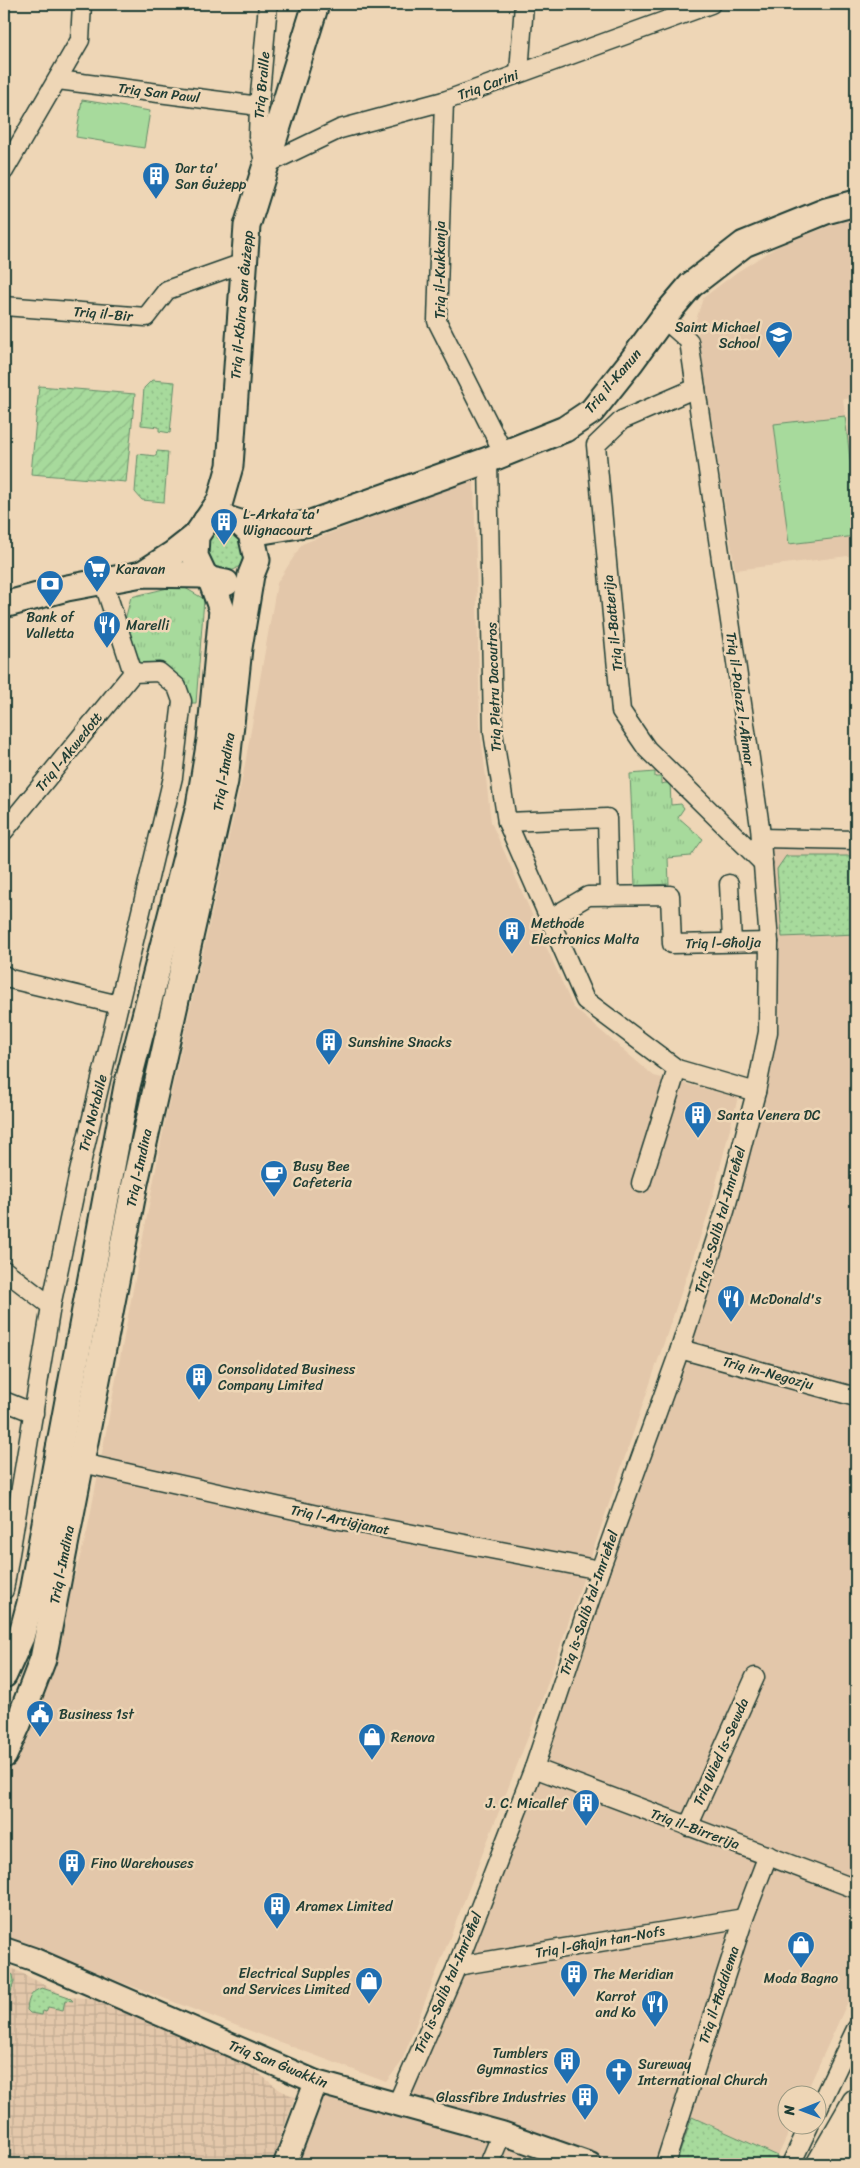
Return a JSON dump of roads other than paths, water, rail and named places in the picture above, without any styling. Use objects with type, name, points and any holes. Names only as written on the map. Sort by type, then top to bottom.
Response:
[{"type":"highway","points":[[821,2164],[856,2102]]},
{"type":"highway","points":[[851,2164],[856,2154]]},
{"type":"main road","name":"Triq il-Kbira San Ġużepp","points":[[142,574],[173,554],[201,529],[220,501],[230,466],[247,226],[316,4]]},
{"type":"main road","name":"Triq il-Kanun","points":[[245,528],[311,523],[496,457],[565,429],[592,411],[631,362],[662,318],[692,285],[744,244],[826,212],[856,203]]},
{"type":"main road","name":"Triq il-Kbira San Ġużepp","points":[[230,466],[245,528]]},
{"type":"main road","points":[[4,605],[67,588],[142,574],[208,578],[232,585],[254,568],[245,528],[224,518],[201,529],[195,556],[208,578]]},
{"type":"main road","name":"Triq il-Kanun","points":[[254,568],[311,523]]},
{"type":"main road","name":"Triq l-Imdina","points":[[4,1754],[18,1724],[43,1659],[135,1183],[226,781],[239,648],[254,568]]},
{"type":"main road","name":"Triq l-Imdina","points":[[4,1675],[21,1637],[30,1603],[127,1086],[199,806],[207,766],[222,610],[208,578]]},
{"type":"street","points":[[4,171],[80,40],[82,4]]},
{"type":"street","name":"Triq Braille","points":[[265,165],[258,136],[268,4]]},
{"type":"street","points":[[519,73],[524,4]]},
{"type":"street","name":"Triq Carini","points":[[265,165],[340,129],[444,102],[711,4]]},
{"type":"street","name":"Triq San Pawl","points":[[58,80],[259,106]]},
{"type":"street","name":"Triq il-Kukkanja","points":[[444,102],[437,321],[496,457]]},
{"type":"street","name":"Triq il-Bir","points":[[4,306],[146,317],[167,290],[243,263]]},
{"type":"street","name":"Triq il-Palazz l-Aħmar","points":[[662,318],[689,341],[761,838],[769,942],[768,1032],[756,1092]]},
{"type":"street","name":"Triq il-Batterija","points":[[696,388],[622,420],[596,445],[621,711],[647,749],[763,863]]},
{"type":"street","name":"Triq Pietru Dacoutros","points":[[496,457],[493,732],[507,822],[585,1000],[677,1069],[756,1092]]},
{"type":"street","points":[[104,581],[133,674]]},
{"type":"street","name":"Triq Notabile","points":[[4,1590],[52,1306],[79,1172],[173,777],[182,701],[177,687],[160,672],[133,674]]},
{"type":"street","name":"Triq l-Akwedott","points":[[4,831],[133,674]]},
{"type":"street","points":[[507,822],[607,818],[609,896]]},
{"type":"street","points":[[761,838],[856,840]]},
{"type":"street","points":[[729,884],[732,942]]},
{"type":"street","name":"Triq l-Għolja","points":[[549,919],[588,896],[670,895],[672,944],[769,942]]},
{"type":"street","points":[[4,975],[10,979],[119,1005]]},
{"type":"street","points":[[641,1183],[677,1069]]},
{"type":"street","name":"Triq is-Salib tal-Imrieħel","points":[[397,2104],[457,1966],[534,1768],[600,1570],[680,1349],[725,1211],[756,1092]]},
{"type":"street","points":[[4,1270],[52,1306]]},
{"type":"street","name":"Triq in-Negozju","points":[[680,1349],[856,1397]]},
{"type":"street","points":[[4,1401],[34,1413]]},
{"type":"street","name":"Triq l-Artiġjanat","points":[[82,1463],[340,1520],[600,1570]]},
{"type":"street","name":"Triq Wied is-Sewda","points":[[688,1827],[755,1677]]},
{"type":"street","name":"Triq il-Birrerija","points":[[534,1768],[856,1889]]},
{"type":"street","name":"Triq il-Ħaddiema","points":[[665,2164],[744,1918],[768,1855]]},
{"type":"street","name":"Triq l-Għajn tan-Nofs","points":[[457,1966],[744,1918]]},
{"type":"street","name":"Triq San Ġwakkin","points":[[4,1949],[33,1959],[316,2082],[502,2133],[578,2162]]},
{"type":"street","points":[[828,2088],[856,2029]]},
{"type":"street","points":[[285,2164],[316,2082]]},
{"type":"street","points":[[488,2164],[502,2133]]},
{"type":"street","points":[[791,2164],[805,2136]]},
{"type":"place","name":"Dar ta' San Ġużepp","points":[[156,200]]},
{"type":"place","name":"Saint Michael School","points":[[779,359]]},
{"type":"place","name":"L-Arkata ta' Wignacourt","points":[[224,546]]},
{"type":"place","name":"Karavan","points":[[97,593]]},
{"type":"place","name":"Bank of Valletta","points":[[50,608]]},
{"type":"place","name":"Marelli","points":[[107,649]]},
{"type":"place","name":"Methode Electronics Malta","points":[[512,955]]},
{"type":"place","name":"Sunshine Snacks","points":[[329,1066]]},
{"type":"place","name":"Santa Venera DC","points":[[698,1139]]},
{"type":"place","name":"Busy Bee Cafeteria","points":[[274,1198]]},
{"type":"place","name":"McDonald's","points":[[731,1323]]},
{"type":"place","name":"Consolidated Business Company Limited","points":[[199,1401]]},
{"type":"place","name":"Business 1st","points":[[40,1738]]},
{"type":"place","name":"Renova","points":[[372,1761]]},
{"type":"place","name":"J. C. Micallef","points":[[586,1827]]},
{"type":"place","name":"Fino Warehouses","points":[[72,1887]]},
{"type":"place","name":"Aramex Limited","points":[[277,1930]]},
{"type":"place","name":"Moda Bagno","points":[[801,1969]]},
{"type":"place","name":"The Meridian","points":[[574,1998]]},
{"type":"place","name":"Electrical Supples and Services Limited","points":[[369,2005]]},
{"type":"place","name":"Karrot and Ko","points":[[655,2028]]},
{"type":"place","name":"Tumblers Gymnastics","points":[[567,2085]]},
{"type":"place","name":"Sureway International Church","points":[[619,2096]]},
{"type":"place","name":"Glassfibre Industries","points":[[585,2121]]}]
